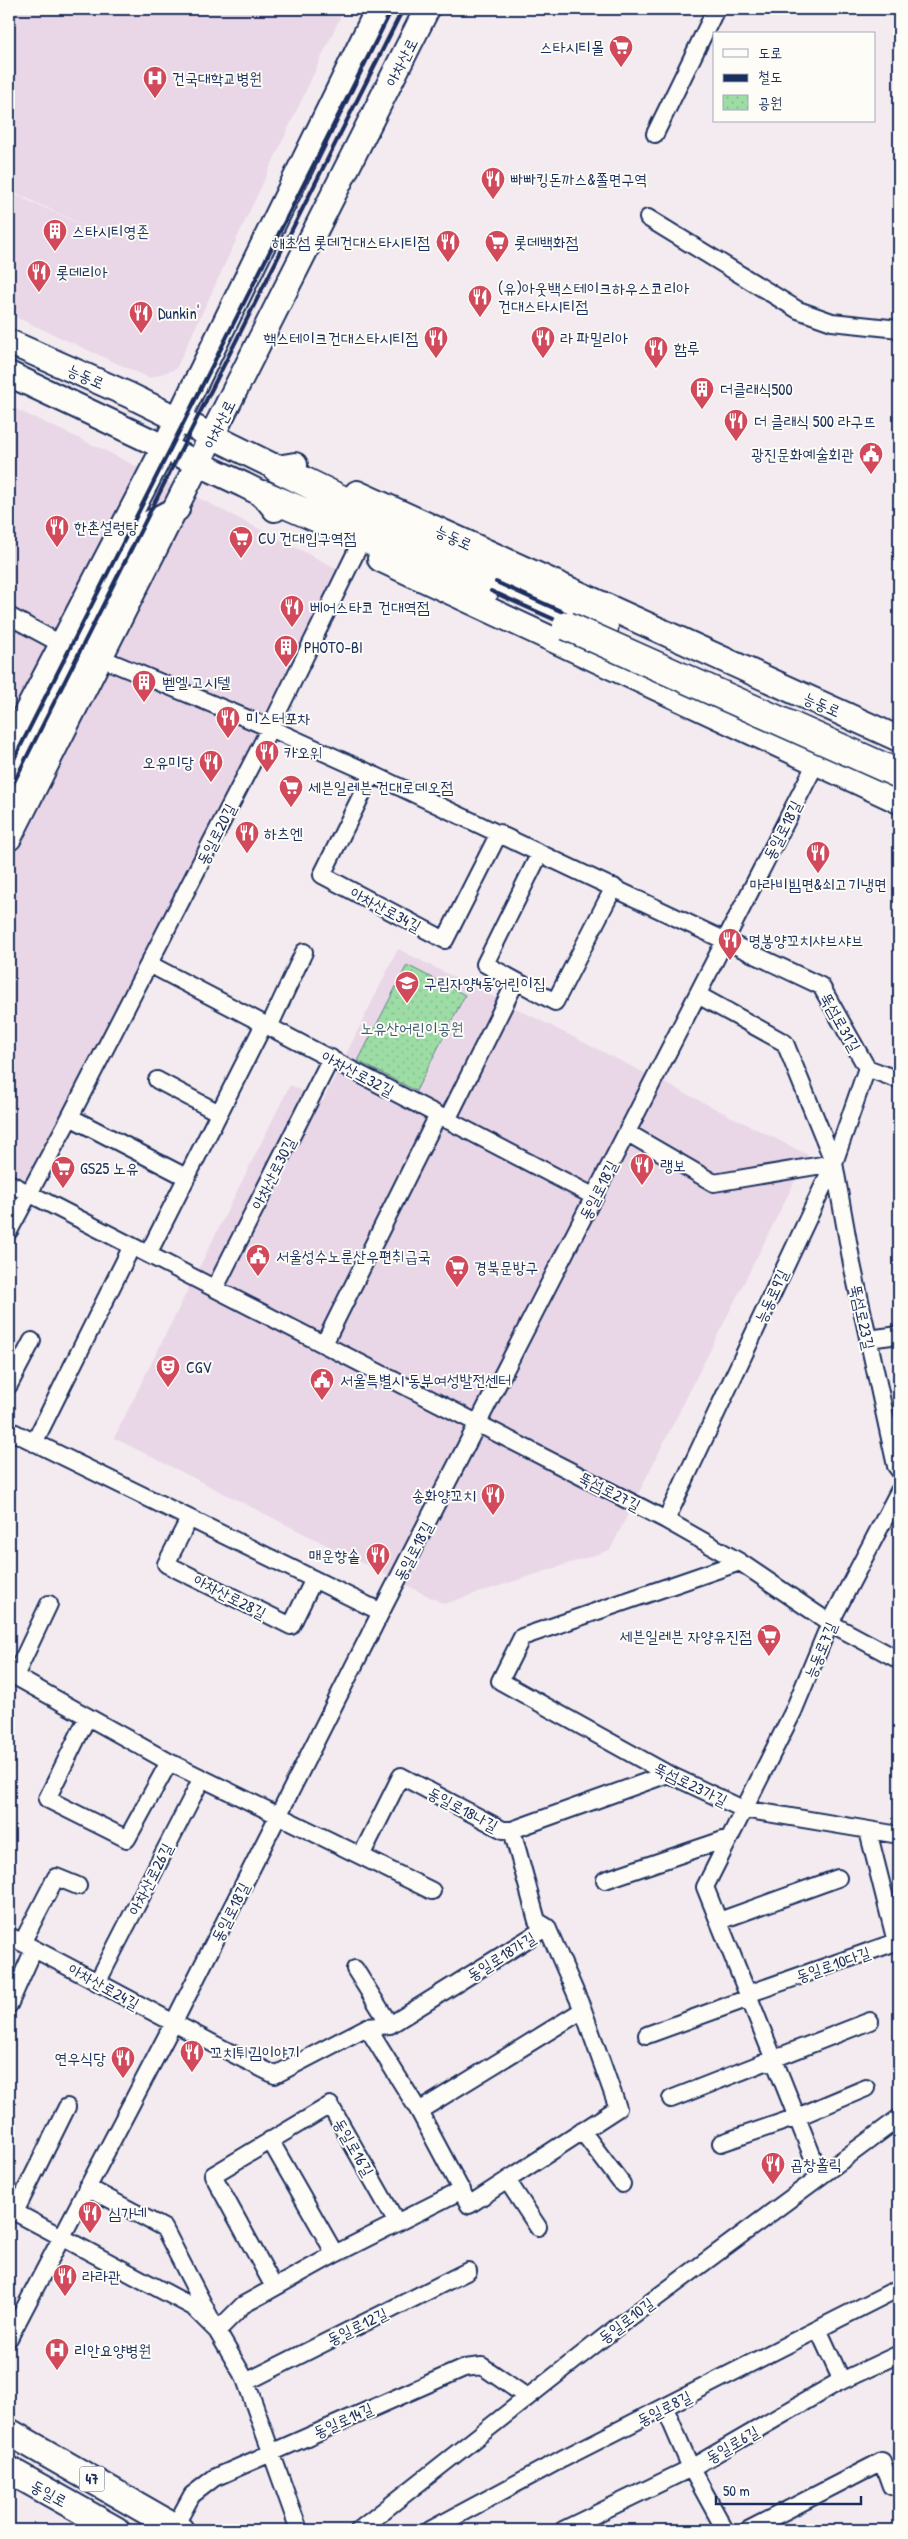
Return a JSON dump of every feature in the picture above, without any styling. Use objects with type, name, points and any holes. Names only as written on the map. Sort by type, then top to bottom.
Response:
[{"type":"highway","points":[[277,468],[570,620],[899,774]]},
{"type":"highway","name":"능동로","points":[[264,495],[570,620]]},
{"type":"highway","points":[[570,620],[899,762]]},
{"type":"main road","points":[[9,746],[164,448],[378,9]]},
{"type":"main road","name":"아차산로","points":[[9,838],[427,9]]},
{"type":"main road","name":"능동로","points":[[9,342],[178,419],[277,468],[296,465],[899,739]]},
{"type":"main road","name":"능동로","points":[[9,374],[264,495],[279,513],[358,548],[899,801]]},
{"type":"main road","points":[[140,493],[146,525]]},
{"type":"main road","points":[[9,792],[146,525],[176,509]]},
{"type":"main road","name":"동일로","points":[[9,2432],[181,2529]]},
{"type":"main road","name":"동일로","points":[[9,2470],[116,2530]]},
{"type":"street","points":[[655,134],[716,9]]},
{"type":"street","points":[[648,218],[798,310],[832,322],[899,329]]},
{"type":"street","name":"동일로20길","points":[[9,1231],[28,1192],[70,1117],[270,728],[358,548]]},
{"type":"street","points":[[9,616],[61,644]]},
{"type":"street","points":[[101,658],[270,728],[372,774],[726,940]]},
{"type":"street","name":"동일로18길","points":[[9,2338],[60,2237],[173,2024],[381,1612],[816,763]]},
{"type":"street","name":"아차산로34길","points":[[372,774],[322,875],[445,940],[499,833]]},
{"type":"street","points":[[540,853],[485,964],[555,1002],[614,887]]},
{"type":"street","name":"뚝섬로31길","points":[[726,940],[821,986],[867,1068],[899,1080]]},
{"type":"street","points":[[148,1254],[219,1113],[304,952]]},
{"type":"street","name":"아차산로32길","points":[[149,964],[595,1197]]},
{"type":"street","points":[[324,1344],[516,981]]},
{"type":"street","name":"뚝섬로23길","points":[[698,995],[785,1043],[834,1163],[852,1264],[896,1466],[899,1470]]},
{"type":"street","name":"아차산로30길","points":[[215,1288],[331,1058]]},
{"type":"street","name":"능동로9길","points":[[666,1520],[834,1163],[867,1068]]},
{"type":"street","points":[[157,1080],[219,1113]]},
{"type":"street","points":[[70,1117],[186,1177]]},
{"type":"street","points":[[628,1132],[714,1183],[834,1163]]},
{"type":"street","points":[[9,1183],[479,1423]]},
{"type":"street","points":[[34,1443],[132,1246]]},
{"type":"street","points":[[868,1339],[899,1335]]},
{"type":"street","points":[[9,1385],[32,1341]]},
{"type":"street","name":"뚝섬로27길","points":[[479,1423],[666,1520],[740,1562],[830,1623],[899,1660]]},
{"type":"street","points":[[9,1430],[381,1612]]},
{"type":"street","name":"능동로7길","points":[[743,1809],[793,1712],[830,1623],[899,1491]]},
{"type":"street","name":"아차산로28길","points":[[189,1518],[166,1564],[291,1626],[314,1579]]},
{"type":"street","name":"뚝섬로23가길","points":[[740,1562],[522,1637],[500,1681],[668,1774],[743,1809],[899,1835]]},
{"type":"street","points":[[49,1604],[12,1675],[169,1762],[432,1891]]},
{"type":"street","points":[[88,1718],[47,1799],[127,1839],[169,1762]]},
{"type":"street","name":"동일로18나길","points":[[361,1856],[401,1776],[503,1830],[512,1830],[668,1774]]},
{"type":"street","name":"아차산로26길","points":[[98,1981],[202,1778]]},
{"type":"street","points":[[743,1809],[705,1887],[820,2175]]},
{"type":"street","name":"동일로18가길","points":[[173,2024],[275,2076],[367,2027],[390,2025],[547,1928],[537,1921],[512,1830]]},
{"type":"street","name":"동일로10다길","points":[[647,2034],[896,1942],[868,1831]]},
{"type":"street","points":[[605,1880],[729,1838]]},
{"type":"street","points":[[9,2005],[22,1943],[56,1877],[78,1886]]},
{"type":"street","points":[[719,1921],[838,1878]]},
{"type":"street","points":[[367,2027],[419,2111],[469,2204],[618,2108],[583,2010],[547,1928]]},
{"type":"street","name":"아차산로24길","points":[[22,1943],[98,1981],[173,2024]]},
{"type":"street","points":[[355,1969],[390,2025]]},
{"type":"street","points":[[419,2111],[583,2010]]},
{"type":"street","points":[[671,2099],[870,2021]]},
{"type":"street","points":[[721,2143],[797,2117],[866,2088]]},
{"type":"street","name":"동일로16길","points":[[274,2287],[212,2175],[330,2105],[397,2223]]},
{"type":"street","points":[[67,2108],[12,2210],[193,2307],[218,2331]]},
{"type":"street","name":"동일로10길","points":[[359,2530],[527,2397],[820,2175],[899,2118]]},
{"type":"street","points":[[582,2131],[622,2184]]},
{"type":"street","points":[[270,2140],[335,2254]]},
{"type":"street","points":[[507,2180],[538,2227]]},
{"type":"street","points":[[87,2187],[164,2228],[246,2382],[299,2530]]},
{"type":"street","points":[[218,2331],[243,2304],[335,2254],[462,2190]]},
{"type":"street","name":"동일로12길","points":[[246,2382],[468,2271]]},
{"type":"street","name":"동일로8길","points":[[430,2530],[562,2459],[899,2288]]},
{"type":"street","points":[[818,2329],[842,2381]]},
{"type":"street","name":"동일로6길","points":[[563,2530],[691,2468],[842,2381],[899,2354]]},
{"type":"street","name":"동일로14길","points":[[181,2529],[192,2495],[214,2478],[464,2368],[482,2366],[527,2397]]},
{"type":"street","points":[[665,2408],[691,2468],[724,2530]]},
{"type":"street","points":[[748,2530],[882,2462],[892,2486]]},
{"type":"shaded area","name":"건국대학교병원","points":[[9,9],[344,9],[176,369],[149,378],[9,314],[9,192],[94,230],[9,190]]},
{"type":"shaded area","points":[[9,406],[104,450],[340,570],[9,1230]]},
{"type":"shaded area","points":[[398,949],[808,1155],[610,1550],[444,1604],[114,1438],[290,1085],[323,1101]]},
{"type":"green space","name":"노유산어린이공원","points":[[407,965],[465,995],[416,1091],[358,1061]]},
{"type":"railway","points":[[9,769],[392,9]]},
{"type":"railway","points":[[9,792],[403,9]]},
{"type":"railway","points":[[496,582],[899,763]]},
{"type":"railway","points":[[491,591],[899,774]]},
{"type":"place","name":"스타시티몰","points":[[621,68]]},
{"type":"place","name":"건국대학교병원","points":[[155,99]]},
{"type":"place","name":"빠빠킹돈까스&쫄면구역","points":[[493,200]]},
{"type":"place","name":"스타시티영존","points":[[55,252]]},
{"type":"place","name":"해초섬 롯데건대스타시티점","points":[[448,263]]},
{"type":"place","name":"롯데백화점","points":[[497,263]]},
{"type":"place","name":"롯데리아","points":[[39,293]]},
{"type":"place","name":"(유)아웃백스테이크하우스코리아 건대스타시티점","points":[[480,318]]},
{"type":"place","name":"Dunkin'","points":[[141,334]]},
{"type":"place","name":"핵스테이크건대스타시티점","points":[[436,359]]},
{"type":"place","name":"라 파밀리아","points":[[543,359]]},
{"type":"place","name":"함루","points":[[656,369]]},
{"type":"place","name":"더클래식500","points":[[702,410]]},
{"type":"place","name":"더 클래식 500 라구뜨","points":[[736,442]]},
{"type":"place","name":"광진문화예술회관","points":[[871,475]]},
{"type":"place","name":"한촌설렁탕","points":[[57,548]]},
{"type":"place","name":"CU 건대입구역점","points":[[241,559]]},
{"type":"place","name":"베어스타코 건대역점","points":[[292,628]]},
{"type":"place","name":"PHOTO-BI","points":[[286,668]]},
{"type":"place","name":"벧엘 고시텔","points":[[144,703]]},
{"type":"place","name":"미스터포차","points":[[228,739]]},
{"type":"place","name":"카오위","points":[[267,773]]},
{"type":"place","name":"오유미당","points":[[211,783]]},
{"type":"place","name":"세븐일레븐 건대로데오점","points":[[291,808]]},
{"type":"place","name":"하츠엔","points":[[247,854]]},
{"type":"place","name":"마라비빔면&쇠고기냉면","points":[[818,874]]},
{"type":"place","name":"명봉양꼬치샤브샤브","points":[[730,961]]},
{"type":"place","name":"구립자양4동어린이집","points":[[407,1004]]},
{"type":"place","name":"랭보","points":[[642,1186]]},
{"type":"place","name":"GS25 노유","points":[[63,1189]]},
{"type":"place","name":"서울성수노룬산우편취급국","points":[[258,1277]]},
{"type":"place","name":"경북문방구","points":[[457,1288]]},
{"type":"place","name":"CGV","points":[[168,1388]]},
{"type":"place","name":"서울특별시 동부여성발전센터","points":[[322,1401]]},
{"type":"place","name":"송화양꼬치","points":[[493,1516]]},
{"type":"place","name":"매운향솥","points":[[378,1576]]},
{"type":"place","name":"세븐일레븐 자양유진점","points":[[769,1657]]},
{"type":"place","name":"꼬치튀김이야기","points":[[192,2073]]},
{"type":"place","name":"연우식당","points":[[123,2079]]},
{"type":"place","name":"곱창홀릭","points":[[773,2185]]},
{"type":"place","name":"심가네","points":[[90,2234]]},
{"type":"place","name":"라라관","points":[[65,2297]]},
{"type":"place","name":"리안요양병원","points":[[57,2371]]}]
